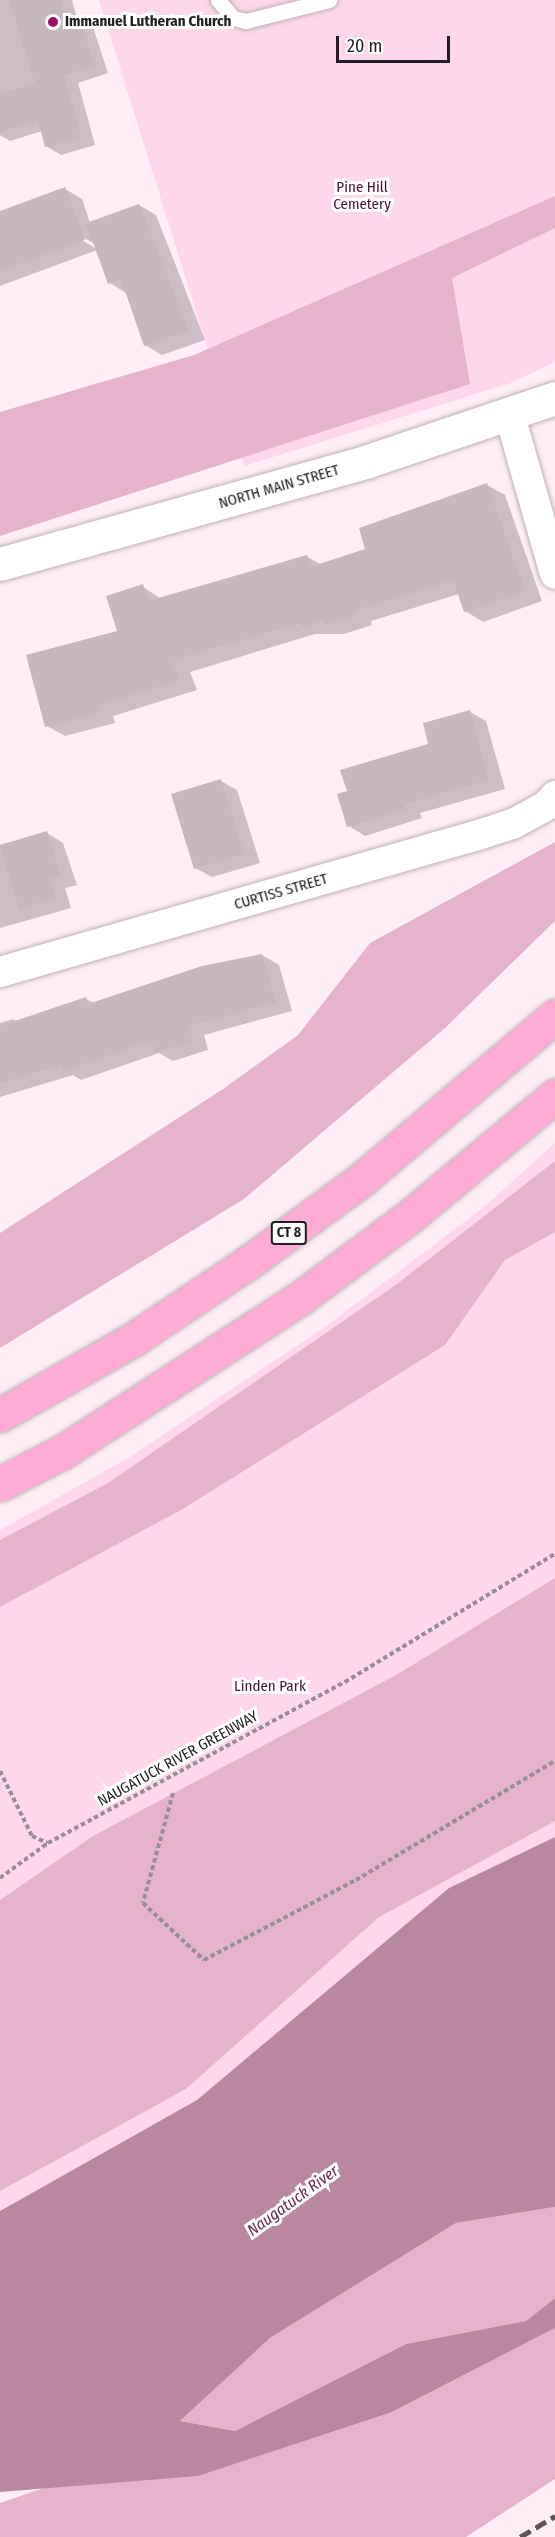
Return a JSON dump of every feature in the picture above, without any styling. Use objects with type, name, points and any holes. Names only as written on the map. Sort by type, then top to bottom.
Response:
[{"type":"highway","name":"CT 8","points":[[0,1415],[132,1340],[249,1262],[361,1180],[555,1016]]},
{"type":"highway","points":[[0,1484],[94,1432],[299,1299],[409,1217],[555,1096]]},
{"type":"main road","name":"NORTH MAIN STREET","points":[[0,564],[368,461],[510,416],[555,398]]},
{"type":"street","points":[[510,416],[555,574]]},
{"type":"street","name":"CURTISS STREET","points":[[0,972],[513,824],[547,805],[555,796]]},
{"type":"lane","points":[[218,0],[233,18],[246,21],[329,0]]},
{"type":"path","name":"NAUGATUCK RIVER GREENWAY","points":[[0,1878],[48,1843],[345,1682],[555,1554]]},
{"type":"path","points":[[174,1793],[143,1903],[204,1960],[356,1880],[555,1761]]},
{"type":"path","points":[[0,1771],[32,1836],[48,1843]]},
{"type":"green space","name":"Pine Hill Cemetery","points":[[99,0],[555,0],[555,362],[511,383],[244,466]]},
{"type":"green space","name":"Linden Park","points":[[555,1143],[555,1837],[449,1888],[197,2100],[0,2211],[0,1530],[130,1457],[322,1329],[484,1207]]},
{"type":"shaded area","points":[[555,196],[555,228],[452,278],[470,384],[0,536],[0,412],[194,355]]},
{"type":"shaded area","points":[[555,842],[555,921],[445,1028],[244,1199],[0,1348],[0,1233],[223,1089],[298,1035],[370,943]]},
{"type":"shaded area","points":[[555,1161],[555,1232],[505,1260],[445,1345],[181,1510],[0,1607],[0,1540],[108,1483],[397,1284]]},
{"type":"shaded area","points":[[555,1578],[555,1821],[379,1917],[186,2089],[0,2191],[0,1900],[93,1836],[396,1675]]},
{"type":"shaded area","points":[[555,2207],[555,2298],[526,2321],[406,2344],[235,2431],[180,2421],[270,2338],[456,2223]]},
{"type":"shaded area","points":[[555,2328],[555,2479],[466,2537],[0,2537],[0,2503],[113,2464],[392,2412]]},
{"type":"water","name":"Naugatuck River","points":[[555,1837],[555,2207],[456,2223],[270,2338],[180,2421],[235,2431],[406,2344],[526,2321],[555,2298],[555,2328],[392,2412],[198,2476],[0,2492],[0,2211],[197,2100],[449,1888]]},
{"type":"building","points":[[9,0],[60,0],[67,21],[79,17],[94,65],[64,75],[81,137],[45,147],[38,120],[0,132],[0,94],[35,83]]},
{"type":"building","points":[[65,187],[85,240],[0,271],[0,211]]},
{"type":"building","points":[[139,204],[189,331],[144,346],[121,279],[108,284],[86,223]]},
{"type":"building","points":[[487,483],[525,591],[464,612],[453,580],[354,611],[355,615],[325,625],[323,620],[302,627],[300,623],[186,656],[173,662],[179,680],[96,706],[98,713],[45,727],[26,655],[117,631],[106,596],[143,584],[148,601],[307,555],[310,567],[365,549],[359,528]]},
{"type":"building","points":[[470,710],[489,780],[404,804],[406,809],[347,827],[337,794],[347,791],[340,770],[428,744],[423,723]]},
{"type":"building","points":[[221,779],[244,854],[194,869],[171,794]]},
{"type":"building","points":[[47,831],[61,876],[50,879],[55,898],[19,909],[0,845]]},
{"type":"building","points":[[262,954],[276,1002],[188,1026],[193,1041],[156,1053],[151,1040],[64,1071],[61,1065],[0,1083],[0,1026],[86,997],[88,1004],[202,966]]},
{"type":"railway","points":[[520,2537],[555,2516]]},
{"type":"place","name":"Immanuel Lutheran Church","points":[[53,22]]}]
